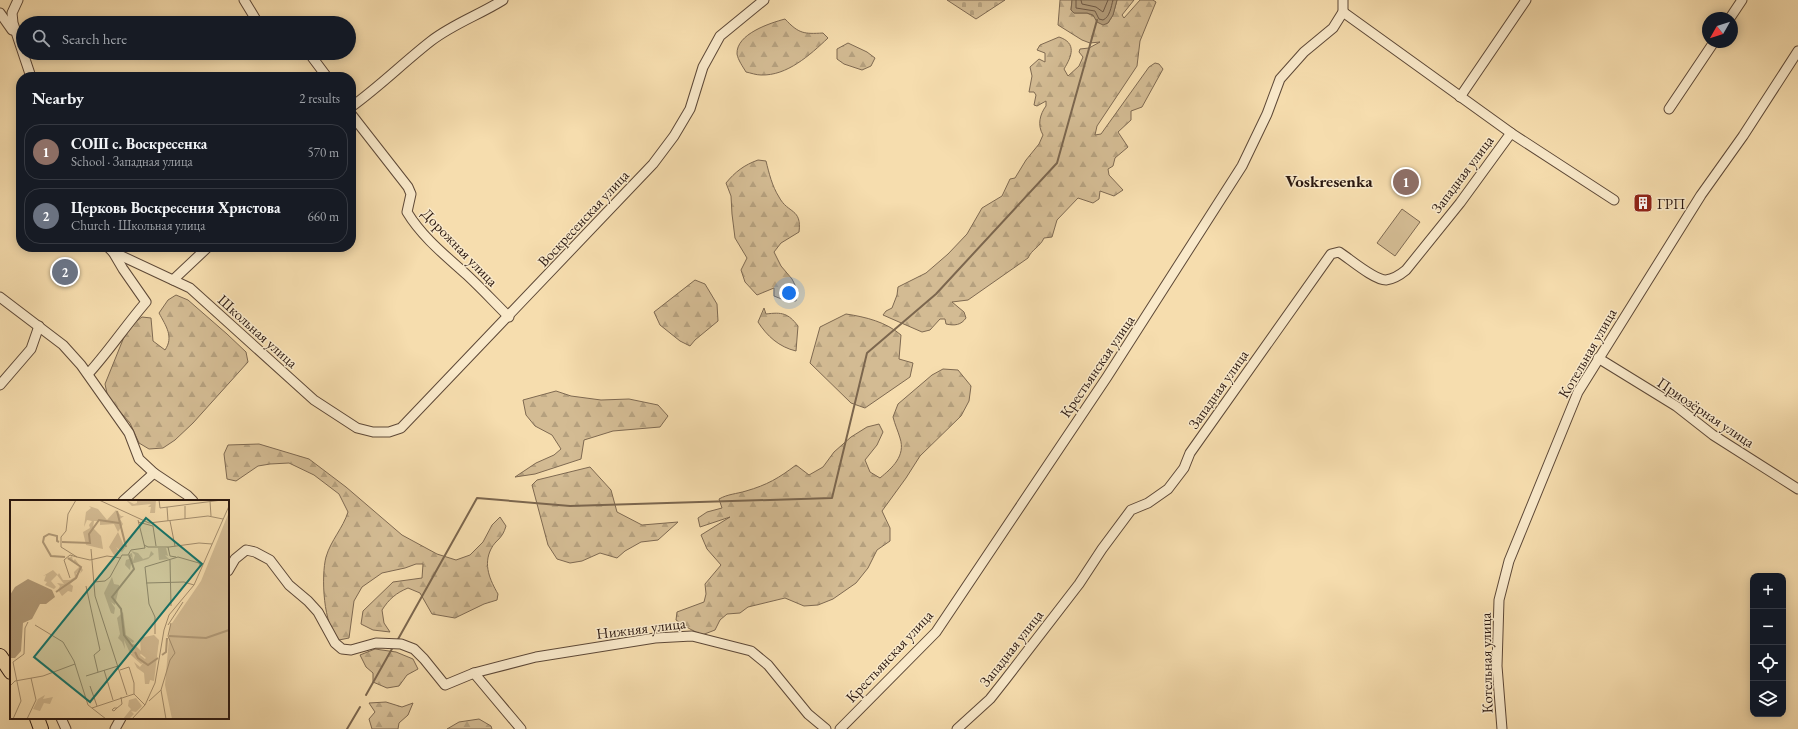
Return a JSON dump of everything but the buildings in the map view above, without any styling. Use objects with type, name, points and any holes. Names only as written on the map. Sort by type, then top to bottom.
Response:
[{"type":"main road","points":[[0,656],[10,671]]},
{"type":"main road","points":[[37,719],[41,729]]},
{"type":"street","points":[[15,35],[12,13],[18,0]]},
{"type":"street","points":[[244,0],[254,16]]},
{"type":"street","points":[[356,103],[432,41],[457,24],[483,13],[503,0]]},
{"type":"street","name":"Воскресенская улица","points":[[389,432],[401,428],[509,317],[653,164],[674,136],[690,109],[703,67],[720,36],[764,0]]},
{"type":"street","points":[[1343,0],[1343,12],[1510,133],[1614,200]]},
{"type":"street","points":[[1460,97],[1526,0]]},
{"type":"street","points":[[1734,12],[1742,0]]},
{"type":"street","name":"Крестьянская улица","points":[[840,729],[936,632],[1122,355],[1242,166],[1267,114],[1280,79],[1304,52],[1332,28],[1343,12]]},
{"type":"street","points":[[0,14],[15,35]]},
{"type":"street","points":[[1669,109],[1710,48]]},
{"type":"street","name":"Котельная улица","points":[[1502,729],[1497,666],[1499,600],[1509,562],[1578,392],[1701,195],[1743,136],[1798,51]]},
{"type":"street","points":[[25,60],[29,72]]},
{"type":"street","points":[[314,60],[323,72]]},
{"type":"street","name":"Дорожная улица","points":[[356,120],[408,187],[411,194],[407,212],[414,222],[436,246],[482,289],[509,317]]},
{"type":"street","name":"Западная улица","points":[[957,729],[990,698],[1005,680],[1079,584],[1102,549],[1131,510],[1148,503],[1168,489],[1175,481],[1184,468],[1190,453],[1331,254],[1339,252],[1373,275],[1384,280],[1395,278],[1406,270],[1460,203],[1510,133]]},
{"type":"street","points":[[88,374],[103,357],[125,326],[146,302],[112,252]]},
{"type":"street","name":"Школьная улица","points":[[115,252],[190,288],[314,400],[357,428],[373,432],[389,432]]},
{"type":"street","points":[[173,280],[203,252]]},
{"type":"street","points":[[0,297],[62,345],[88,374],[129,433],[139,459],[154,473],[187,495],[191,500]]},
{"type":"street","points":[[0,385],[31,349],[39,326]]},
{"type":"street","name":"Приозёрная улица","points":[[1598,358],[1676,406],[1713,435],[1798,489]]},
{"type":"street","points":[[124,500],[154,473]]},
{"type":"street","name":"Нижняя улица","points":[[229,569],[235,559],[246,550],[270,560],[289,585],[308,600],[318,612],[335,643],[342,649],[351,650],[376,643],[401,644],[414,650],[424,659],[445,685],[474,673],[536,657],[655,638],[692,636],[751,651],[768,665],[808,714],[826,729]]},
{"type":"street","points":[[474,673],[521,729]]},
{"type":"street","points":[[61,719],[66,729]]},
{"type":"street","points":[[115,729],[121,719]]},
{"type":"green space","points":[[947,0],[1005,0],[976,19]]},
{"type":"green space","points":[[1060,0],[1072,0],[1071,10],[1074,13],[1087,13],[1108,23],[1113,15],[1117,0],[1134,0],[1122,15],[1124,18],[1140,0],[1153,0],[1156,2],[1140,41],[1137,66],[1097,126],[1095,135],[1101,134],[1149,67],[1155,63],[1159,64],[1163,69],[1142,107],[1131,111],[1131,120],[1118,132],[1128,147],[1115,158],[1113,166],[1108,169],[1109,175],[1123,190],[1114,196],[1100,191],[1099,199],[1093,203],[1078,198],[1057,220],[1052,237],[1044,238],[1028,258],[968,300],[952,302],[964,312],[966,318],[960,324],[946,324],[945,319],[940,319],[930,330],[922,332],[883,315],[886,311],[892,308],[897,295],[898,287],[926,273],[948,254],[967,234],[982,208],[1002,196],[1010,179],[1015,178],[1026,160],[1039,144],[1043,135],[1040,127],[1040,120],[1042,112],[1046,106],[1046,101],[1037,106],[1034,105],[1036,95],[1034,92],[1029,92],[1032,76],[1030,67],[1039,59],[1045,62],[1045,53],[1037,50],[1040,45],[1059,37],[1071,46],[1071,55],[1064,69],[1068,76],[1079,66],[1083,57],[1079,52],[1080,49],[1089,48],[1100,42],[1090,43],[1082,40],[1058,25]]},
{"type":"green space","points":[[785,19],[794,28],[802,32],[823,33],[828,38],[798,63],[780,72],[761,75],[746,72],[739,61],[737,54],[738,47],[742,41],[755,30]]},
{"type":"green space","points":[[848,43],[867,52],[875,58],[871,66],[862,70],[844,64],[837,59],[837,49]]},
{"type":"green space","points":[[758,160],[766,161],[777,193],[786,206],[794,212],[798,219],[799,232],[781,243],[774,252],[781,266],[792,279],[798,291],[796,301],[784,300],[774,296],[774,288],[757,295],[745,282],[741,270],[747,258],[735,238],[731,196],[726,183],[740,169]]},
{"type":"green space","points":[[1402,209],[1420,222],[1395,256],[1377,243]]},
{"type":"green space","points":[[695,280],[705,284],[717,304],[718,321],[690,346],[680,341],[660,325],[654,312]]},
{"type":"green space","points":[[176,295],[188,300],[227,334],[246,352],[248,362],[193,423],[175,440],[163,448],[149,449],[139,443],[130,423],[108,398],[105,384],[124,337],[134,323],[142,317],[151,318],[153,341],[165,350],[168,345],[169,336],[159,313],[168,300]]},
{"type":"green space","points":[[764,308],[766,314],[784,314],[791,318],[798,326],[796,351],[779,344],[769,336],[758,322]]},
{"type":"green space","points":[[846,314],[882,323],[895,330],[901,335],[899,359],[913,363],[910,377],[865,408],[851,403],[810,363],[820,327]]},
{"type":"green space","points":[[943,369],[958,370],[971,386],[969,401],[961,416],[920,456],[882,511],[890,528],[890,541],[877,550],[868,568],[856,583],[833,599],[818,605],[804,606],[785,598],[748,607],[740,613],[727,614],[720,620],[715,630],[702,635],[676,620],[677,612],[704,602],[706,594],[705,584],[721,565],[707,549],[701,535],[730,517],[700,527],[698,518],[707,512],[722,508],[719,499],[722,497],[767,484],[796,465],[809,475],[823,467],[834,452],[851,437],[867,427],[879,424],[883,432],[877,445],[865,460],[870,472],[880,478],[897,461],[901,450],[900,438],[893,417],[898,404],[932,375]]},
{"type":"green space","points":[[556,391],[571,396],[601,400],[629,399],[658,405],[668,416],[660,427],[613,431],[584,440],[581,459],[535,474],[515,477],[536,463],[554,455],[561,449],[552,435],[535,426],[526,415],[523,400]]},
{"type":"green space","points":[[259,444],[309,459],[346,487],[402,535],[437,554],[456,560],[470,555],[483,542],[492,525],[500,517],[506,526],[503,534],[491,549],[488,561],[488,572],[498,594],[497,600],[484,604],[455,618],[432,614],[420,593],[408,588],[393,597],[382,610],[384,623],[390,632],[373,630],[361,624],[363,611],[393,582],[422,578],[423,564],[416,564],[382,573],[362,587],[354,601],[349,638],[339,640],[330,624],[327,613],[324,588],[324,565],[328,551],[348,512],[339,494],[314,475],[289,463],[258,466],[236,481],[227,479],[224,454],[228,445]]},
{"type":"green space","points":[[590,467],[611,490],[617,512],[642,525],[678,522],[658,540],[641,542],[625,551],[617,558],[600,553],[582,561],[570,563],[557,559],[548,545],[532,485],[537,480]]},
{"type":"green space","points":[[375,649],[396,652],[413,659],[418,669],[407,675],[399,686],[387,688],[373,682],[373,673],[366,667],[360,655]]},
{"type":"green space","points":[[386,702],[402,707],[413,703],[408,715],[399,723],[398,729],[372,729],[369,719],[375,712],[369,703]]},
{"type":"green space","points":[[479,719],[491,726],[492,729],[447,729],[459,722]]},
{"type":"water","points":[[1072,0],[1117,0],[1113,15],[1108,23],[1103,25],[1097,22],[1093,15],[1087,13],[1074,13],[1071,10]]},
{"type":"waterway","points":[[397,641],[477,498],[570,506],[832,498],[867,353],[936,294],[1057,163],[1097,20]]},
{"type":"waterway","points":[[366,695],[393,647]]},
{"type":"waterway","points":[[347,729],[360,707]]},
{"type":"place","name":"СОШ с. Воскресенка","points":[[1406,182]]},
{"type":"place","name":"ГРП","points":[[1643,203]]},
{"type":"place","name":"Церковь Воскресения Христова","points":[[65,272]]},
{"type":"district","name":"Voskresenka","points":[[1329,181]]}]
